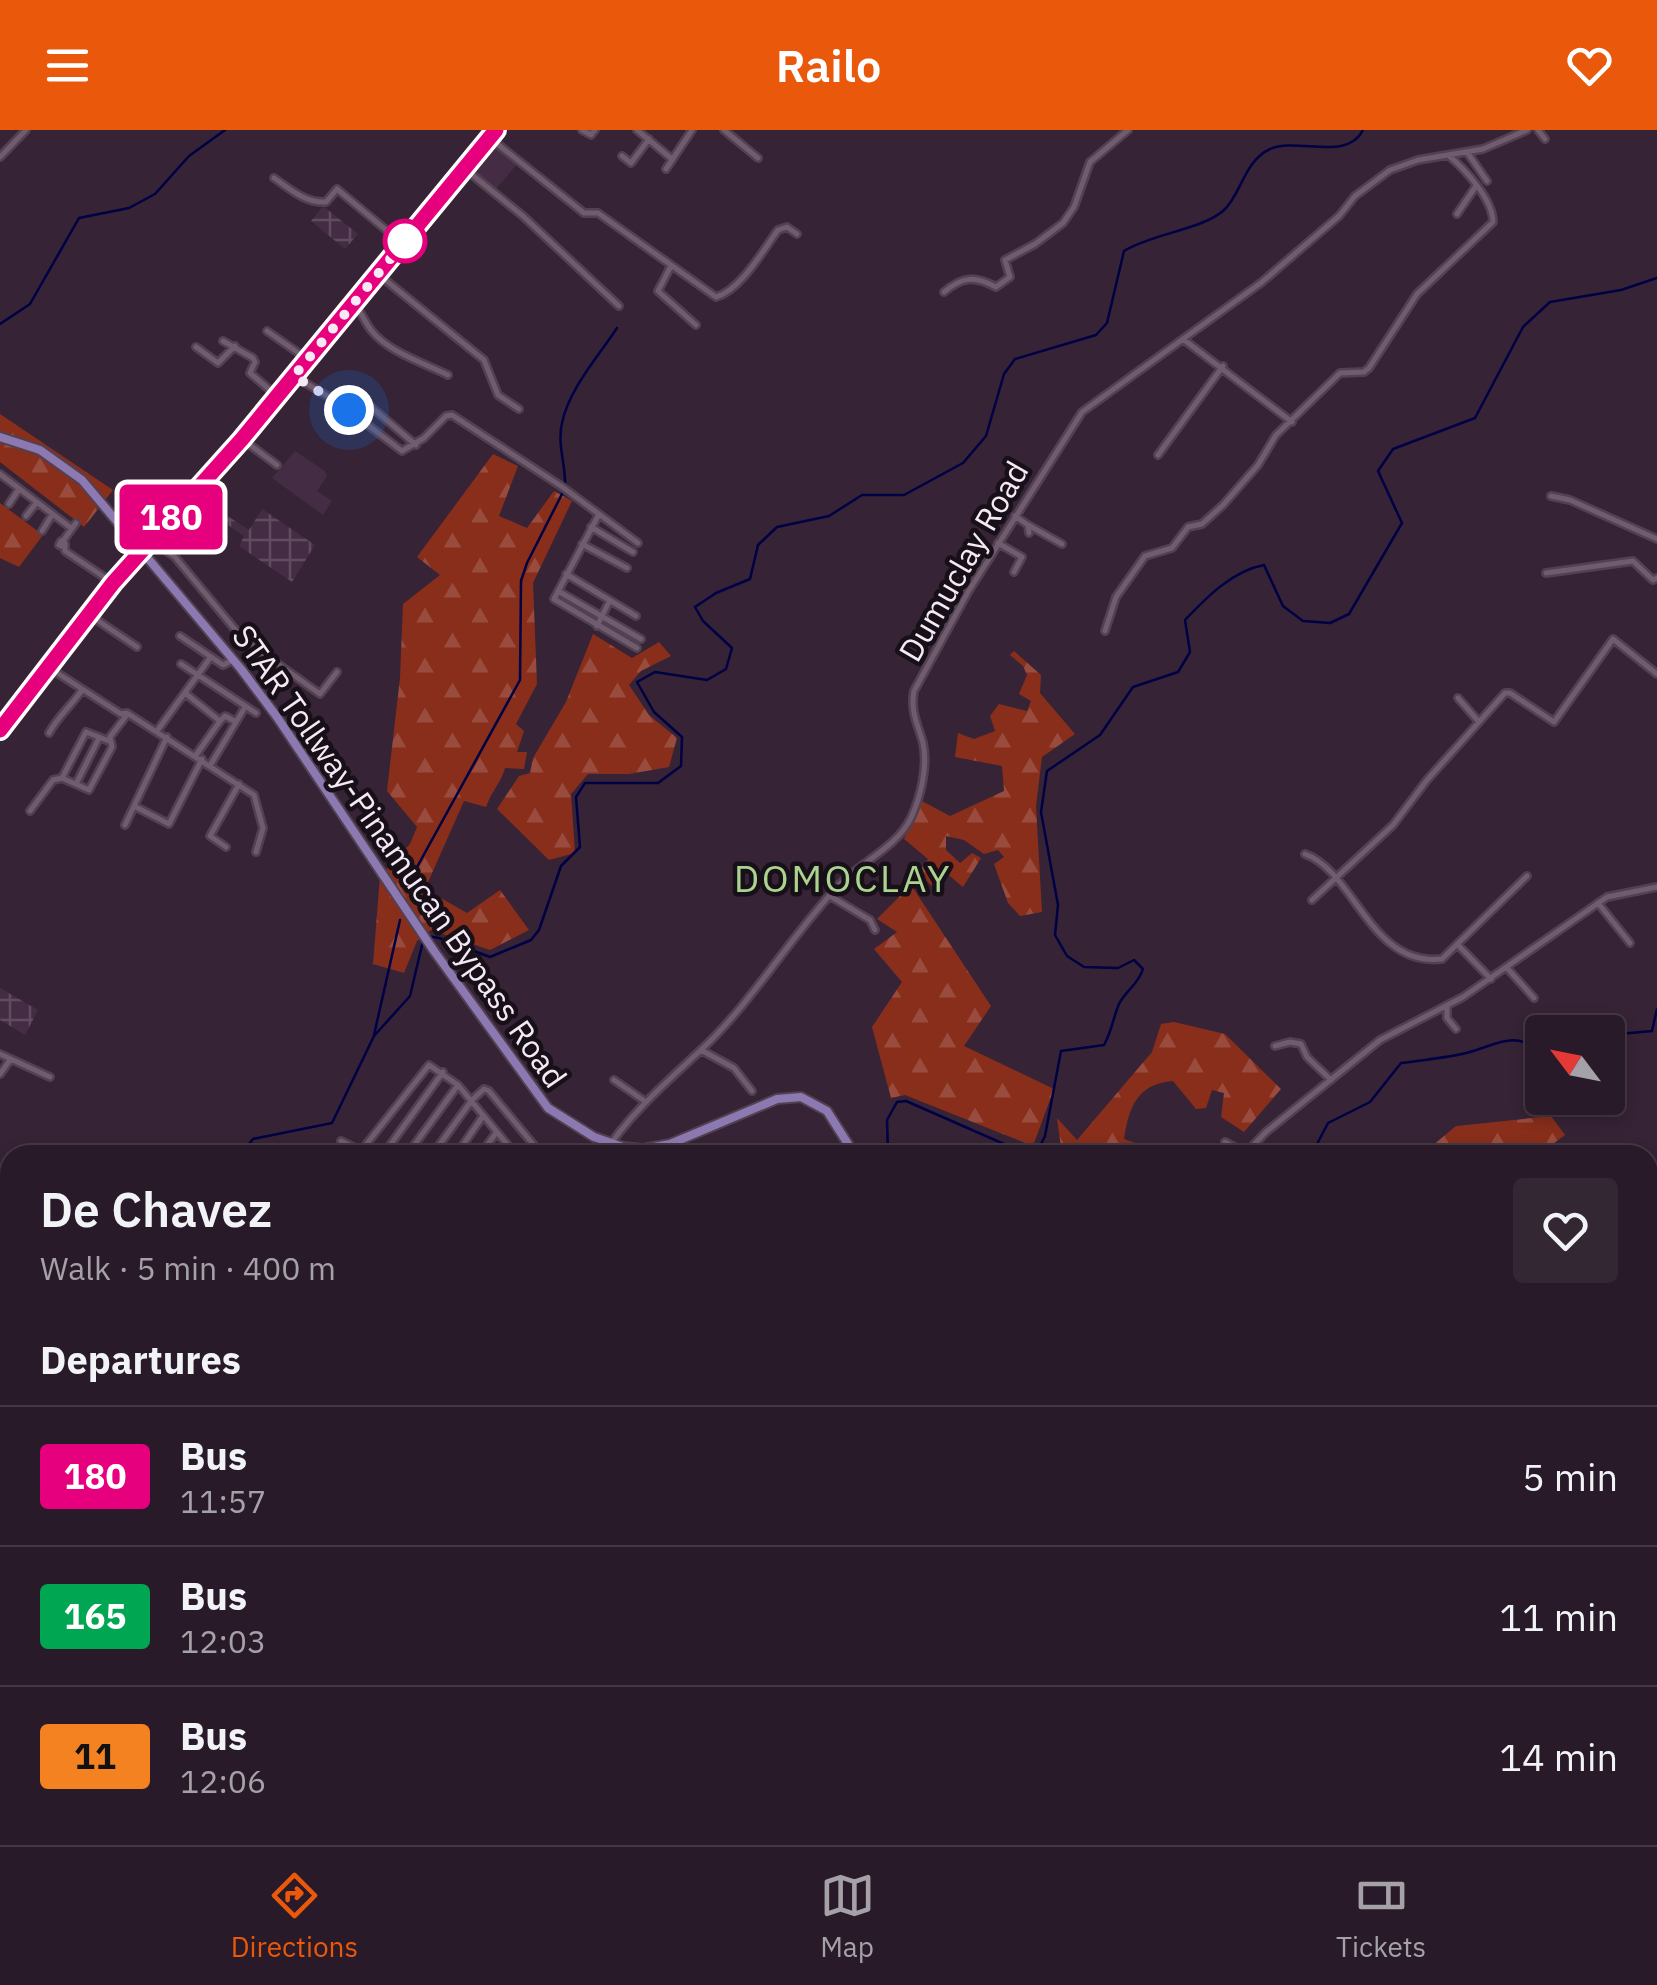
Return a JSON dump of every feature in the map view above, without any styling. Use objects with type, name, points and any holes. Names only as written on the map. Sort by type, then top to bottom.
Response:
[{"type":"main road","points":[[0,730],[113,583],[242,439],[493,134]]},
{"type":"main road","name":"STAR Tollway-Pinamucan Bypass Road","points":[[0,437],[40,450],[72,471],[142,550],[277,718],[420,930],[548,1108],[577,1129],[622,1145]]},
{"type":"main road","name":"STAR Tollway-Pinamucan Bypass Road","points":[[665,1145],[777,1099],[794,1097],[814,1102],[827,1111],[849,1145]]},
{"type":"street","points":[[0,158],[26,130]]},
{"type":"street","points":[[582,130],[591,134],[595,130]]},
{"type":"street","points":[[637,130],[672,159]]},
{"type":"street","points":[[666,169],[692,130]]},
{"type":"street","points":[[944,292],[970,277],[996,287],[1006,282],[1010,277],[1006,260],[1063,223],[1074,207],[1090,162],[1128,130]]},
{"type":"street","name":"Dumuclay Road","points":[[611,1143],[624,1124],[701,1050],[854,870],[896,838],[911,818],[925,765],[912,705],[914,692],[998,543],[1082,412],[1276,271],[1378,178],[1404,164],[1492,146],[1528,130]]},
{"type":"street","points":[[1538,130],[1546,139]]},
{"type":"street","points":[[726,131],[758,158]]},
{"type":"street","points":[[493,134],[584,213],[598,213],[720,297],[778,230],[787,227],[797,234]]},
{"type":"street","points":[[622,156],[631,162],[649,139]]},
{"type":"street","points":[[1468,152],[1487,181]]},
{"type":"street","points":[[1105,631],[1116,596],[1145,556],[1172,548],[1188,528],[1202,524],[1223,505],[1258,465],[1276,436],[1340,374],[1369,368],[1417,294],[1493,222],[1493,214],[1476,186],[1448,154]]},
{"type":"street","points":[[465,169],[523,216],[619,306]]},
{"type":"street","points":[[274,178],[300,196],[319,203],[326,202],[336,189],[403,244]]},
{"type":"street","points":[[1458,214],[1476,186]]},
{"type":"street","points":[[671,266],[658,291],[696,324]]},
{"type":"street","points":[[378,274],[484,360],[498,395],[519,410]]},
{"type":"street","points":[[353,304],[366,317],[371,330],[415,362],[448,374]]},
{"type":"street","points":[[267,330],[307,359]]},
{"type":"street","points":[[1183,339],[1292,422]]},
{"type":"street","points":[[223,341],[253,358],[250,373],[278,396]]},
{"type":"street","points":[[196,347],[218,363],[235,346]]},
{"type":"street","points":[[1158,455],[1222,366]]},
{"type":"street","points":[[294,376],[349,410],[402,451],[452,415],[575,496],[638,543]]},
{"type":"street","points":[[349,410],[370,406],[416,444]]},
{"type":"street","points":[[242,439],[277,465]]},
{"type":"street","points":[[3,476],[52,515],[74,525],[63,544],[113,583]]},
{"type":"street","points":[[9,504],[19,489]]},
{"type":"street","points":[[1551,496],[1570,500],[1657,539]]},
{"type":"street","points":[[26,516],[37,502]]},
{"type":"street","points":[[42,531],[52,515]]},
{"type":"street","points":[[598,516],[554,601],[637,648]]},
{"type":"street","points":[[1015,516],[1062,544]]},
{"type":"street","points":[[1029,533],[1029,525],[1036,517]]},
{"type":"street","points":[[591,527],[633,552]]},
{"type":"street","points":[[151,540],[176,557],[223,617],[261,654],[320,694],[337,672]]},
{"type":"street","points":[[998,543],[1022,557],[1014,572]]},
{"type":"street","points":[[582,544],[626,568]]},
{"type":"street","points":[[1546,573],[1633,561],[1653,580],[1657,578]]},
{"type":"street","points":[[566,574],[636,616]]},
{"type":"street","points":[[558,591],[641,639]]},
{"type":"street","points":[[597,626],[610,600]]},
{"type":"street","points":[[88,614],[137,647]]},
{"type":"street","points":[[180,636],[224,665],[233,660]]},
{"type":"street","points":[[1312,900],[1393,825],[1427,780],[1505,694],[1510,692],[1554,722],[1613,640],[1657,674]]},
{"type":"street","points":[[157,730],[210,658]]},
{"type":"street","points":[[181,664],[256,713]]},
{"type":"street","points":[[48,667],[121,714],[128,713],[167,736],[254,795],[262,818],[262,841],[256,852]]},
{"type":"street","points":[[49,732],[82,690]]},
{"type":"street","points":[[184,693],[220,721]]},
{"type":"street","points":[[1458,698],[1480,723]]},
{"type":"street","points":[[210,764],[246,706]]},
{"type":"street","points":[[110,741],[128,713]]},
{"type":"street","points":[[134,806],[168,824],[220,721],[225,716],[236,722]]},
{"type":"street","points":[[30,812],[51,782],[62,778],[85,734],[110,741]]},
{"type":"street","points":[[125,825],[167,736]]},
{"type":"street","points":[[75,785],[99,738]]},
{"type":"street","points":[[62,778],[90,790],[112,746],[110,741]]},
{"type":"street","points":[[226,846],[210,836],[239,784]]},
{"type":"street","points":[[1305,854],[1318,858],[1372,926],[1409,956],[1437,960],[1527,876]]},
{"type":"street","points":[[1253,1145],[1380,1040],[1446,1007],[1598,903],[1622,892],[1657,887]]},
{"type":"street","points":[[830,896],[870,920],[875,930]]},
{"type":"street","points":[[1598,903],[1630,943]]},
{"type":"street","points":[[1457,944],[1491,978]]},
{"type":"street","points":[[1506,968],[1534,998]]},
{"type":"street","points":[[1446,1007],[1447,1018],[1456,1029]]},
{"type":"street","points":[[1275,1046],[1301,1044],[1307,1057],[1331,1080]]},
{"type":"street","points":[[701,1050],[734,1068],[752,1092]]},
{"type":"street","points":[[0,1054],[50,1076]]},
{"type":"street","points":[[0,1074],[11,1059]]},
{"type":"street","points":[[366,1145],[431,1064],[458,1085],[508,1145]]},
{"type":"street","points":[[390,1145],[443,1072]]},
{"type":"street","points":[[614,1080],[646,1102]]},
{"type":"street","points":[[414,1145],[458,1085]]},
{"type":"street","points":[[439,1145],[480,1090],[489,1091],[534,1145]]},
{"type":"street","points":[[463,1145],[483,1116]]},
{"type":"street","points":[[487,1145],[496,1132]]},
{"type":"street","points":[[342,1141],[349,1145]]},
{"type":"street","points":[[1225,1142],[1230,1145]]},
{"type":"shaded area","points":[[493,143],[518,163],[495,190],[469,171]]},
{"type":"shaded area","points":[[323,206],[358,234],[345,249],[311,221]]},
{"type":"shaded area","points":[[295,451],[325,471],[327,476],[317,491],[332,501],[323,515],[272,478]]},
{"type":"shaded area","points":[[197,496],[249,530],[262,509],[315,545],[292,582],[239,546],[244,536],[193,501]]},
{"type":"shaded area","points":[[0,988],[38,1010],[25,1035],[0,1020]]},
{"type":"green space","points":[[0,414],[113,490],[84,527],[0,462]]},
{"type":"green space","points":[[493,454],[518,466],[499,516],[527,528],[554,491],[572,501],[533,583],[537,684],[516,724],[524,731],[517,752],[527,752],[524,769],[505,768],[486,807],[464,801],[425,889],[467,913],[500,890],[529,930],[490,950],[431,930],[417,941],[404,973],[373,964],[380,876],[410,844],[417,827],[387,791],[400,678],[403,604],[440,575],[417,557]]},
{"type":"green space","points":[[0,503],[43,535],[19,567],[0,558]]},
{"type":"green space","points":[[593,634],[632,658],[659,642],[671,656],[641,671],[629,685],[649,715],[677,738],[669,767],[629,774],[588,774],[571,794],[575,853],[549,860],[497,809],[519,776],[530,773],[533,758],[566,702]]},
{"type":"green space","points":[[1014,651],[1041,675],[1040,693],[1075,734],[1042,757],[1036,806],[1042,912],[1020,916],[1008,903],[994,864],[1004,857],[998,850],[984,854],[964,840],[946,836],[946,850],[960,863],[972,853],[981,858],[963,887],[945,872],[934,888],[918,873],[928,859],[904,839],[922,801],[950,816],[1004,791],[1002,766],[955,757],[958,733],[974,739],[995,731],[990,716],[999,704],[1027,711],[1031,701],[1019,694],[1027,675],[1010,655]]},
{"type":"green space","points":[[911,885],[991,1006],[964,1046],[1054,1089],[1033,1145],[905,1095],[891,1098],[872,1027],[902,982],[874,949],[897,932],[877,919]]},
{"type":"green space","points":[[1174,1022],[1225,1034],[1281,1089],[1244,1132],[1221,1117],[1224,1093],[1212,1090],[1206,1108],[1196,1109],[1173,1081],[1161,1083],[1143,1092],[1132,1107],[1124,1139],[1141,1145],[1061,1145],[1057,1118],[1077,1140],[1152,1052],[1161,1024]]},
{"type":"green space","points":[[1551,1116],[1565,1135],[1552,1145],[1433,1145],[1456,1126]]},
{"type":"waterway","points":[[0,324],[30,304],[79,218],[129,208],[155,194],[189,156],[225,130]]},
{"type":"waterway","points":[[427,936],[490,957],[531,940],[539,930],[561,866],[580,847],[576,797],[585,783],[658,783],[681,766],[682,737],[654,712],[637,682],[655,672],[707,680],[726,669],[732,648],[703,621],[695,607],[750,579],[758,545],[777,527],[829,516],[862,495],[904,495],[963,463],[986,436],[1004,374],[1015,359],[1096,335],[1107,323],[1124,251],[1215,217],[1230,204],[1254,161],[1270,149],[1346,145],[1363,130]]},
{"type":"waterway","points":[[1040,1145],[1061,1051],[1104,1045],[1119,1004],[1143,969],[1134,960],[1118,968],[1084,967],[1067,956],[1055,935],[1058,905],[1041,812],[1047,771],[1100,735],[1133,687],[1178,672],[1190,652],[1185,620],[1211,594],[1241,573],[1264,565],[1283,606],[1303,621],[1330,623],[1349,614],[1402,523],[1378,471],[1393,449],[1475,418],[1523,327],[1550,302],[1621,290],[1657,278]]},
{"type":"waterway","points":[[565,486],[560,439],[566,410],[577,386],[617,328]]},
{"type":"waterway","points":[[406,887],[520,680],[521,581],[563,492]]},
{"type":"waterway","points":[[374,1035],[400,920]]},
{"type":"waterway","points":[[248,1145],[253,1139],[332,1123],[374,1036],[410,996],[423,941]]},
{"type":"waterway","points":[[1625,1033],[1652,1031],[1657,1009]]},
{"type":"waterway","points":[[1317,1145],[1328,1123],[1370,1102],[1401,1063],[1458,1055],[1513,1040],[1525,1042]]},
{"type":"waterway","points":[[888,1145],[887,1120],[897,1102],[906,1101],[1006,1145]]},
{"type":"bus line","name":"180","points":[[0,730],[113,583],[242,439],[496,130]]},
{"type":"district","name":"DOMOCLAY","points":[[843,877]]},
{"type":"route","points":[[349,410],[294,376],[405,241]]}]
